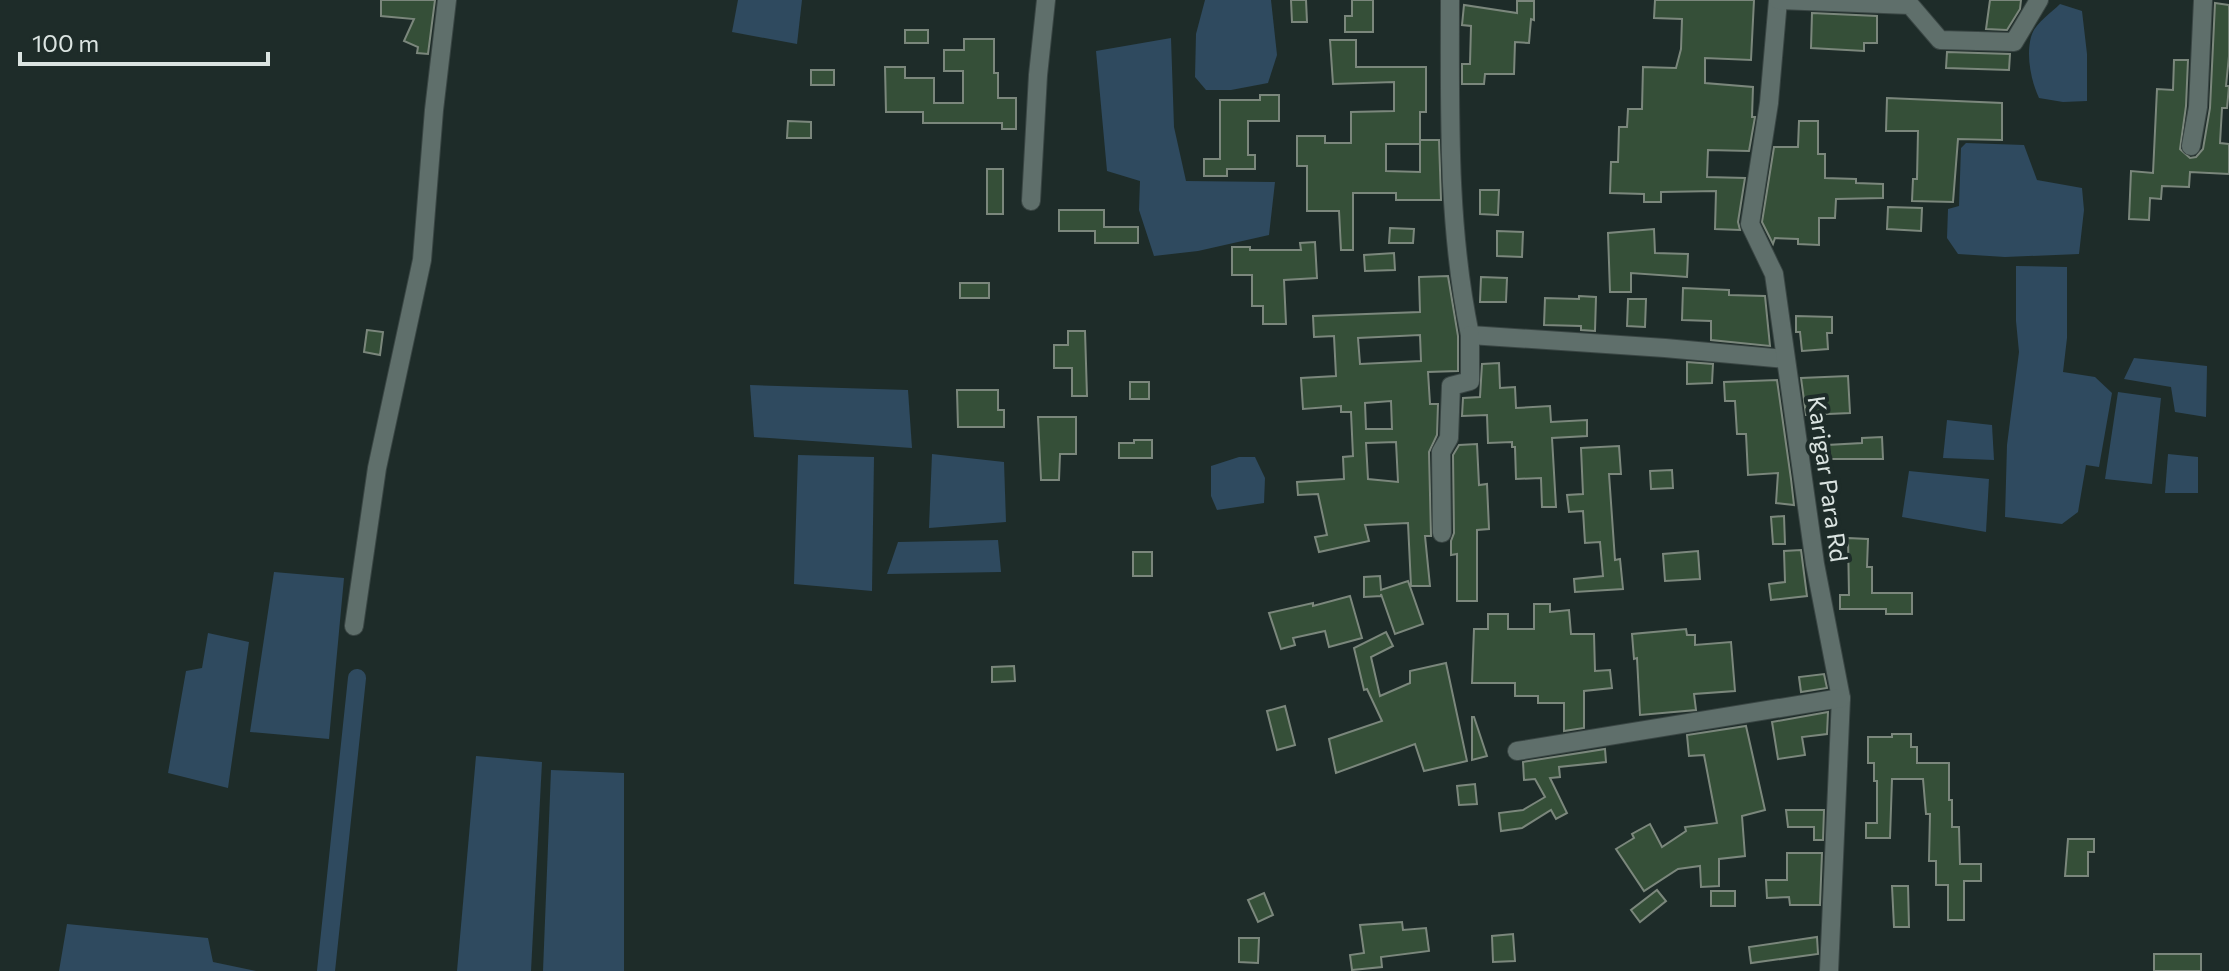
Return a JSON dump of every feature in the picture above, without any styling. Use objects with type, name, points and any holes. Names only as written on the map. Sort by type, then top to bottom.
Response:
[{"type":"street","points":[[354,626],[377,468],[422,260],[434,110],[447,0]]},
{"type":"street","points":[[1031,201],[1046,0]]},
{"type":"street","points":[[1442,533],[1441,452],[1449,438],[1451,386],[1470,381],[1470,335],[1461,293],[1451,162],[1450,0]]},
{"type":"street","points":[[1778,0],[1910,5],[1940,40],[2014,42],[2039,0]]},
{"type":"street","name":"Karigar Para Rd","points":[[1778,0],[1769,103],[1750,224],[1774,274],[1815,564],[1841,698],[1829,971]]},
{"type":"street","points":[[2191,146],[2198,107],[2203,0]]},
{"type":"street","points":[[1470,335],[1785,359]]},
{"type":"street","points":[[1517,751],[1841,698]]},
{"type":"water","points":[[738,0],[802,0],[797,44],[732,32]]},
{"type":"water","points":[[1205,0],[1271,0],[1277,55],[1268,83],[1231,90],[1206,90],[1195,77],[1196,34]]},
{"type":"water","points":[[2060,4],[2082,11],[2087,54],[2087,101],[2063,102],[2039,98],[2034,84],[2029,60],[2031,37],[2039,23]]},
{"type":"water","points":[[1171,38],[1174,127],[1186,181],[1275,182],[1269,235],[1198,251],[1154,256],[1139,210],[1140,181],[1107,171],[1096,51]]},
{"type":"water","points":[[1966,143],[2024,145],[2037,180],[2082,188],[2084,210],[2079,254],[2005,257],[1958,254],[1947,238],[1948,209],[1959,206],[1961,148]]},
{"type":"water","points":[[2016,266],[2067,267],[2067,338],[2063,372],[2095,377],[2112,393],[2099,467],[2086,465],[2078,512],[2062,524],[2005,517],[2007,445],[2019,352]]},
{"type":"water","points":[[2134,358],[2207,366],[2206,417],[2175,412],[2171,387],[2124,379]]},
{"type":"water","points":[[750,385],[908,390],[912,448],[754,437]]},
{"type":"water","points":[[2118,392],[2161,398],[2152,484],[2105,479]]},
{"type":"water","points":[[1947,420],[1992,425],[1994,460],[1943,458]]},
{"type":"water","points":[[932,454],[1004,462],[1006,522],[929,528]]},
{"type":"water","points":[[2168,454],[2198,457],[2198,493],[2165,493]]},
{"type":"water","points":[[798,455],[874,457],[872,591],[794,584]]},
{"type":"water","points":[[1239,457],[1255,457],[1265,478],[1264,503],[1217,510],[1211,496],[1211,466]]},
{"type":"water","points":[[1909,471],[1989,479],[1986,532],[1902,517]]},
{"type":"water","points":[[998,540],[1001,572],[887,574],[898,542]]},
{"type":"water","points":[[274,572],[344,578],[329,739],[250,732]]},
{"type":"water","points":[[208,633],[249,642],[228,788],[168,773],[186,671],[202,668]]},
{"type":"water","points":[[476,756],[542,762],[531,971],[457,971]]},
{"type":"water","points":[[551,770],[624,773],[624,971],[543,971]]},
{"type":"water","points":[[67,924],[208,938],[213,962],[256,971],[59,971]]},
{"type":"building","points":[[381,0],[435,0],[428,54],[417,53],[418,47],[404,41],[414,19],[381,16]]},
{"type":"building","points":[[1291,0],[1306,0],[1307,22],[1292,22]]},
{"type":"building","points":[[1352,0],[1373,0],[1373,32],[1345,32],[1345,16],[1352,16]]},
{"type":"building","points":[[1655,0],[1754,0],[1751,60],[1705,58],[1705,83],[1753,87],[1752,117],[1755,117],[1749,151],[1708,150],[1707,177],[1745,178],[1738,222],[1740,230],[1715,229],[1716,191],[1661,192],[1661,202],[1644,202],[1644,194],[1610,193],[1611,162],[1618,162],[1619,127],[1627,127],[1628,109],[1642,109],[1643,67],[1676,68],[1681,49],[1682,19],[1654,18]]},
{"type":"building","points":[[1990,0],[2021,0],[2020,9],[2007,30],[1986,29]]},
{"type":"building","points":[[1517,1],[1534,1],[1534,20],[1531,19],[1529,43],[1515,42],[1514,74],[1485,74],[1484,84],[1462,84],[1462,64],[1470,64],[1471,26],[1462,25],[1464,5],[1517,13]]},
{"type":"building","points":[[2215,3],[2229,5],[2226,86],[2229,86],[2227,108],[2222,108],[2220,143],[2229,144],[2229,174],[2190,172],[2189,187],[2162,186],[2161,199],[2150,198],[2149,220],[2129,219],[2131,171],[2153,173],[2157,89],[2173,90],[2174,60],[2188,60],[2180,149],[2190,158],[2196,157],[2203,149],[2210,108]]},
{"type":"building","points":[[1812,13],[1877,16],[1877,43],[1864,43],[1864,51],[1811,48]]},
{"type":"building","points":[[905,30],[928,30],[928,43],[905,43]]},
{"type":"building","points":[[964,39],[994,39],[998,98],[1016,98],[1016,129],[1002,129],[1002,123],[923,123],[923,112],[886,112],[885,67],[905,67],[905,78],[934,78],[934,103],[963,103],[963,71],[944,71],[944,50],[964,50]]},
{"type":"building","points":[[1330,40],[1356,40],[1356,67],[1426,67],[1426,112],[1420,112],[1420,140],[1439,140],[1441,200],[1396,200],[1396,193],[1353,193],[1353,250],[1341,250],[1339,211],[1307,211],[1307,166],[1297,166],[1297,136],[1325,136],[1325,143],[1351,143],[1351,112],[1394,111],[1394,82],[1333,84]],"holes":[[[1386,144],[1420,144],[1420,172],[1386,171]]]},
{"type":"building","points":[[1947,52],[2010,54],[2009,70],[1946,68]]},
{"type":"building","points":[[811,70],[834,70],[834,85],[811,85]]},
{"type":"building","points":[[1260,95],[1279,95],[1279,121],[1248,121],[1248,155],[1255,155],[1255,169],[1227,169],[1227,176],[1204,176],[1204,159],[1220,159],[1220,100],[1260,100]]},
{"type":"building","points":[[1887,98],[2002,103],[2002,140],[1958,139],[1953,202],[1912,201],[1913,179],[1917,179],[1918,131],[1886,131]]},
{"type":"building","points":[[788,121],[811,122],[811,138],[787,138]]},
{"type":"building","points":[[1799,121],[1818,121],[1818,154],[1825,154],[1825,178],[1883,184],[1883,198],[1836,199],[1835,218],[1819,218],[1819,245],[1798,244],[1798,239],[1775,238],[1773,244],[1762,222],[1774,147],[1798,147]]},
{"type":"building","points":[[987,169],[1003,169],[1003,214],[987,214]]},
{"type":"building","points":[[1480,190],[1499,190],[1498,215],[1480,214]]},
{"type":"building","points":[[1888,207],[1922,208],[1921,231],[1887,229]]},
{"type":"building","points":[[1059,210],[1104,210],[1104,227],[1138,227],[1138,243],[1095,243],[1095,231],[1059,231]]},
{"type":"building","points":[[1390,228],[1414,229],[1413,243],[1389,243]]},
{"type":"building","points":[[1654,229],[1655,253],[1688,254],[1687,277],[1631,273],[1631,292],[1610,292],[1608,233]]},
{"type":"building","points":[[1497,231],[1523,232],[1522,257],[1497,256]]},
{"type":"building","points":[[1315,242],[1317,278],[1284,280],[1286,324],[1263,324],[1263,306],[1252,306],[1252,275],[1232,275],[1232,247],[1301,250],[1300,243]]},
{"type":"building","points":[[1394,253],[1395,270],[1365,271],[1364,255]]},
{"type":"building","points":[[1448,276],[1458,336],[1458,371],[1428,372],[1430,404],[1438,404],[1437,435],[1429,452],[1431,536],[1425,536],[1430,586],[1411,586],[1408,523],[1365,525],[1369,541],[1319,552],[1315,537],[1327,535],[1318,494],[1298,495],[1297,482],[1344,479],[1343,457],[1353,456],[1351,412],[1341,412],[1341,406],[1303,409],[1301,378],[1336,376],[1334,336],[1314,337],[1313,316],[1420,312],[1419,277]],"holes":[[[1420,335],[1421,361],[1360,364],[1358,338]],[[1391,401],[1392,429],[1366,429],[1365,403]],[[1396,442],[1398,482],[1368,479],[1366,443]]]},
{"type":"building","points":[[1481,277],[1507,278],[1506,302],[1480,302]]},
{"type":"building","points":[[960,283],[989,283],[989,298],[960,298]]},
{"type":"building","points":[[1683,288],[1729,290],[1729,295],[1765,296],[1770,346],[1711,340],[1711,321],[1682,320]]},
{"type":"building","points":[[1579,296],[1596,297],[1595,331],[1581,330],[1581,326],[1544,325],[1545,298],[1579,299]]},
{"type":"building","points":[[1628,299],[1646,299],[1645,327],[1627,326]]},
{"type":"building","points":[[1796,316],[1832,317],[1832,333],[1827,333],[1828,349],[1802,351],[1800,332],[1796,332]]},
{"type":"building","points":[[367,330],[383,332],[380,355],[364,352]]},
{"type":"building","points":[[1068,331],[1085,331],[1087,396],[1072,396],[1072,368],[1054,368],[1054,345],[1068,345]]},
{"type":"building","points":[[1687,362],[1713,364],[1712,383],[1687,384]]},
{"type":"building","points":[[1499,363],[1500,388],[1515,387],[1516,408],[1550,406],[1551,422],[1587,420],[1587,436],[1552,438],[1556,507],[1542,507],[1541,478],[1516,479],[1515,447],[1512,447],[1512,442],[1488,443],[1487,415],[1462,416],[1463,398],[1480,397],[1482,364]]},
{"type":"building","points":[[1848,376],[1850,413],[1806,415],[1801,378]]},
{"type":"building","points":[[1777,380],[1794,505],[1776,503],[1778,473],[1748,475],[1746,434],[1737,434],[1735,401],[1725,401],[1724,382]]},
{"type":"building","points":[[1130,382],[1149,382],[1149,399],[1130,399]]},
{"type":"building","points":[[957,390],[998,390],[998,410],[1004,410],[1004,427],[958,427]]},
{"type":"building","points":[[1038,417],[1076,417],[1076,454],[1060,454],[1059,480],[1041,480]]},
{"type":"building","points":[[1882,437],[1883,459],[1828,459],[1827,445],[1862,443],[1862,438]]},
{"type":"building","points":[[1134,440],[1152,440],[1152,458],[1119,458],[1119,443],[1134,443]]},
{"type":"building","points":[[1477,444],[1479,485],[1487,484],[1489,529],[1477,530],[1477,601],[1457,601],[1457,554],[1451,555],[1454,533],[1453,455],[1459,445]]},
{"type":"building","points":[[1619,446],[1621,474],[1609,474],[1615,560],[1620,559],[1623,589],[1575,592],[1574,579],[1603,576],[1600,542],[1585,543],[1583,511],[1569,512],[1567,495],[1583,494],[1581,448]]},
{"type":"building","points":[[1672,470],[1673,488],[1651,489],[1650,471]]},
{"type":"building","points":[[1784,516],[1785,544],[1773,544],[1771,517]]},
{"type":"building","points":[[1848,538],[1868,539],[1867,567],[1872,567],[1872,593],[1912,593],[1912,614],[1886,614],[1886,609],[1840,609],[1840,595],[1849,595]]},
{"type":"building","points":[[1801,550],[1807,596],[1771,600],[1769,584],[1785,582],[1784,551]]},
{"type":"building","points":[[1698,551],[1700,579],[1665,581],[1663,554]]},
{"type":"building","points":[[1133,552],[1152,552],[1152,576],[1133,576]]},
{"type":"building","points":[[1380,576],[1381,590],[1408,581],[1423,624],[1395,634],[1381,594],[1364,597],[1364,577]]},
{"type":"building","points":[[1350,596],[1362,638],[1329,647],[1325,631],[1293,638],[1295,645],[1281,649],[1269,613]]},
{"type":"building","points":[[1534,604],[1550,604],[1550,612],[1569,610],[1571,634],[1594,634],[1595,671],[1610,670],[1612,688],[1584,691],[1584,728],[1564,731],[1564,703],[1538,703],[1538,696],[1515,696],[1515,683],[1472,683],[1474,629],[1488,629],[1488,614],[1508,614],[1508,629],[1534,629]]},
{"type":"building","points":[[1686,629],[1687,635],[1695,635],[1695,645],[1731,642],[1735,691],[1694,694],[1696,710],[1640,715],[1637,658],[1634,659],[1632,634]]},
{"type":"building","points":[[1386,632],[1393,646],[1371,657],[1380,696],[1410,683],[1410,671],[1446,663],[1467,761],[1424,771],[1415,744],[1336,773],[1329,739],[1382,721],[1367,689],[1364,690],[1354,648]]},
{"type":"building","points":[[1014,666],[1015,681],[992,682],[992,667]]},
{"type":"building","points":[[1824,674],[1827,688],[1801,692],[1799,677]]},
{"type":"building","points":[[1285,706],[1295,745],[1277,750],[1267,711]]},
{"type":"building","points":[[1828,712],[1827,734],[1802,737],[1805,755],[1778,759],[1772,722]]},
{"type":"building","points":[[1472,717],[1487,756],[1472,760]]},
{"type":"building","points":[[1746,726],[1765,810],[1742,816],[1745,856],[1719,859],[1719,886],[1701,887],[1700,866],[1678,869],[1644,891],[1616,849],[1634,838],[1632,834],[1650,824],[1662,847],[1686,831],[1685,827],[1717,823],[1704,755],[1689,756],[1687,735]]},
{"type":"building","points":[[1892,734],[1911,734],[1911,747],[1917,747],[1917,763],[1949,763],[1949,800],[1952,800],[1952,827],[1959,827],[1960,864],[1981,864],[1981,881],[1964,881],[1964,920],[1948,920],[1948,885],[1936,885],[1936,861],[1929,861],[1930,814],[1926,814],[1923,779],[1892,779],[1890,838],[1866,838],[1866,823],[1877,823],[1877,781],[1874,781],[1874,763],[1868,763],[1868,737],[1892,737]]},
{"type":"building","points":[[1605,749],[1606,762],[1559,767],[1560,777],[1550,778],[1567,813],[1556,819],[1551,810],[1522,828],[1501,831],[1499,813],[1523,810],[1545,797],[1535,779],[1524,780],[1523,762]]},
{"type":"building","points":[[1475,784],[1477,804],[1459,805],[1457,786]]},
{"type":"building","points":[[1786,810],[1824,810],[1823,840],[1814,840],[1814,827],[1788,827]]},
{"type":"building","points":[[2068,839],[2094,839],[2094,852],[2088,852],[2088,876],[2065,876]]},
{"type":"building","points":[[1787,853],[1822,853],[1820,905],[1790,905],[1789,897],[1767,898],[1766,880],[1787,880]]},
{"type":"building","points":[[1892,886],[1908,886],[1909,927],[1894,927]]},
{"type":"building","points":[[1657,890],[1666,901],[1640,922],[1631,910]]},
{"type":"building","points":[[1711,891],[1735,891],[1735,906],[1711,906]]},
{"type":"building","points":[[1264,893],[1273,915],[1258,922],[1248,900]]},
{"type":"building","points":[[1402,922],[1403,930],[1426,928],[1429,951],[1381,957],[1382,967],[1352,970],[1350,955],[1364,953],[1360,925]]},
{"type":"building","points":[[1513,934],[1515,961],[1493,962],[1492,936]]},
{"type":"building","points":[[1817,937],[1818,954],[1751,963],[1749,947]]},
{"type":"building","points":[[1239,938],[1259,938],[1258,963],[1239,962]]},
{"type":"building","points":[[2154,954],[2201,954],[2201,971],[2154,971]]},
{"type":"waterway","points":[[326,971],[357,678]]}]
